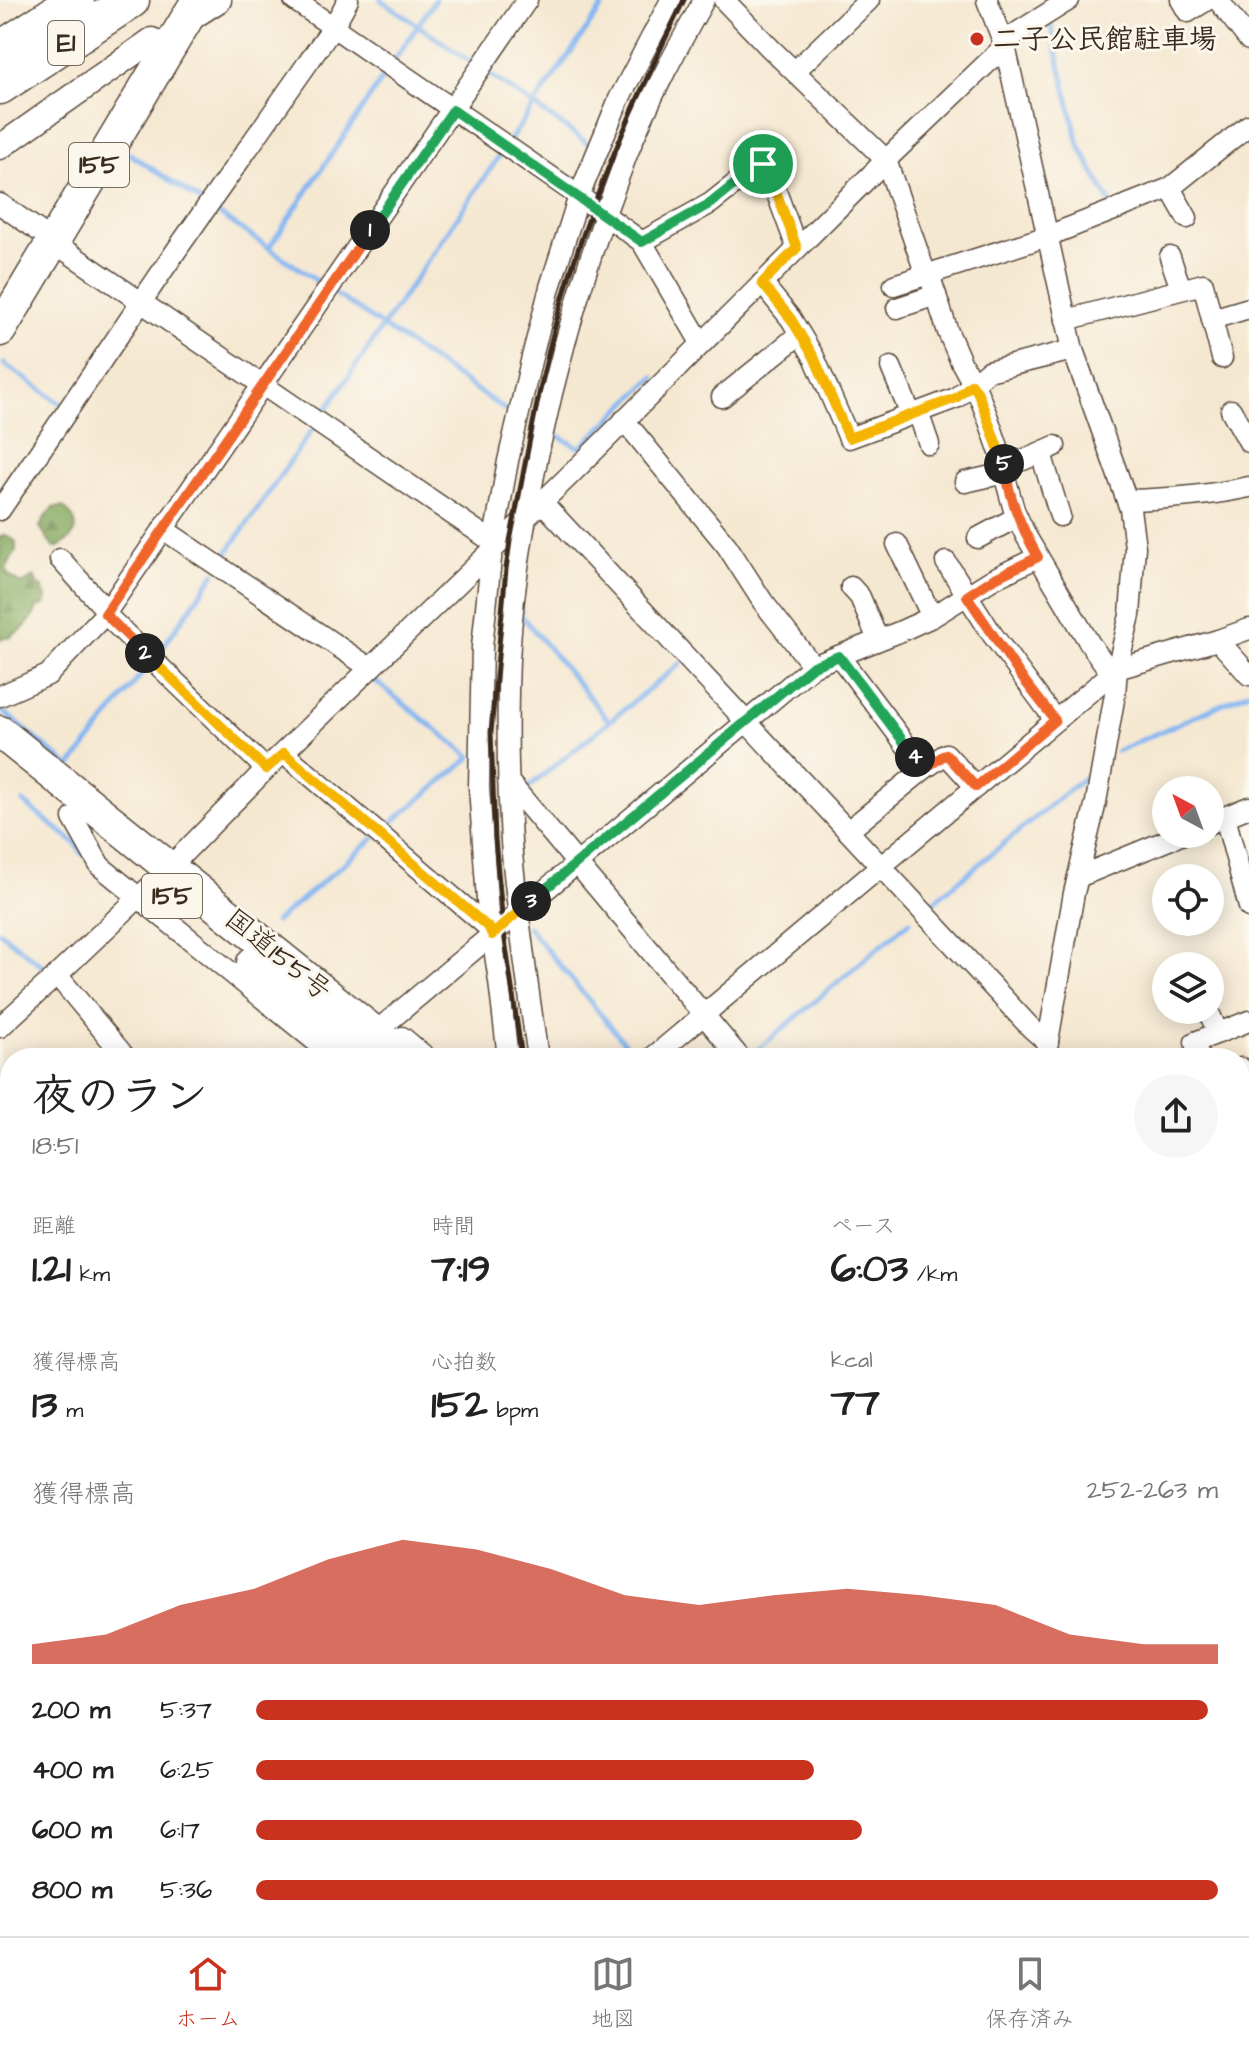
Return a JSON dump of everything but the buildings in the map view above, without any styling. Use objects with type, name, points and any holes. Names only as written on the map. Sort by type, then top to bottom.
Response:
[{"type":"highway","name":"E1","points":[[0,50],[76,0]]},
{"type":"highway","name":"E1","points":[[0,86],[131,0]]},
{"type":"highway","name":"155","points":[[0,330],[46,236],[152,40],[187,7]]},
{"type":"highway","name":"155","points":[[0,297],[46,236],[187,7]]},
{"type":"highway","name":"国道155号","points":[[0,732],[84,814],[160,877],[355,1034],[385,1048]]},
{"type":"highway","name":"国道155号","points":[[0,759],[84,814]]},
{"type":"street","points":[[187,7],[219,0]]},
{"type":"street","points":[[294,0],[642,242],[701,343]]},
{"type":"street","points":[[3,500],[333,27],[348,0]]},
{"type":"street","points":[[0,696],[48,675],[106,613],[527,0]]},
{"type":"street","points":[[507,1048],[490,932],[481,827],[479,748],[482,647],[492,546],[531,361],[550,287],[579,196],[619,99],[671,0]]},
{"type":"street","points":[[537,1048],[518,912],[508,781],[510,647],[525,518],[550,400],[582,280],[633,142],[704,0]]},
{"type":"street","points":[[724,0],[886,160],[948,332],[978,393],[1017,517],[1090,644],[1106,666],[1117,669]]},
{"type":"street","points":[[795,71],[869,0]]},
{"type":"street","points":[[987,0],[1005,46],[1073,350],[1130,509],[1135,547],[1130,615],[1117,669],[1096,802],[1078,877],[1046,1048]]},
{"type":"street","points":[[0,1027],[160,877],[492,546],[542,502],[1015,34],[1069,0]]},
{"type":"street","points":[[1181,0],[1188,12],[1207,0]]},
{"type":"street","points":[[1218,0],[1249,40]]},
{"type":"street","points":[[0,147],[152,40]]},
{"type":"street","points":[[894,285],[1048,236],[1170,188],[1249,125]]},
{"type":"street","points":[[642,242],[711,203],[763,164],[797,248]]},
{"type":"street","points":[[1170,188],[1187,218]]},
{"type":"street","points":[[0,204],[492,546]]},
{"type":"street","points":[[1170,257],[1181,289]]},
{"type":"street","points":[[762,283],[800,334],[827,384],[849,438],[956,398],[988,371],[1073,350]]},
{"type":"street","points":[[1066,320],[1203,284],[1222,358]]},
{"type":"street","points":[[897,308],[936,295]]},
{"type":"street","points":[[1212,319],[1249,308]]},
{"type":"street","points":[[722,397],[800,334]]},
{"type":"street","points":[[891,367],[929,444]]},
{"type":"street","points":[[1231,410],[1249,442]]},
{"type":"street","points":[[624,420],[727,546],[763,602],[813,666]]},
{"type":"street","points":[[965,482],[1048,449],[1060,516]]},
{"type":"street","points":[[1127,500],[1171,499],[1249,487]]},
{"type":"street","points":[[542,502],[1031,1028],[1045,1048]]},
{"type":"street","points":[[978,538],[1017,517]]},
{"type":"street","points":[[163,529],[370,668]]},
{"type":"street","points":[[897,544],[932,617]]},
{"type":"street","points":[[355,1034],[518,912],[813,666],[932,617],[993,579],[1038,557]]},
{"type":"street","points":[[60,559],[106,613],[266,769]]},
{"type":"street","points":[[946,562],[1020,675],[1055,720]]},
{"type":"street","points":[[851,587],[860,597],[878,640]]},
{"type":"street","points":[[664,1048],[1117,669],[1249,629]]},
{"type":"street","points":[[1218,640],[1249,675]]},
{"type":"street","points":[[839,656],[924,769]]},
{"type":"street","points":[[284,753],[490,932]]},
{"type":"street","points":[[848,831],[946,754],[976,787]]},
{"type":"street","points":[[508,781],[732,1048]]},
{"type":"street","points":[[1224,817],[1249,807]]},
{"type":"street","points":[[1224,837],[1249,907]]},
{"type":"street","points":[[1078,877],[1152,847]]},
{"type":"street","points":[[160,877],[355,1034],[397,1048]]},
{"type":"street","points":[[57,975],[118,1048]]},
{"type":"street","points":[[1196,1048],[1195,1042],[1249,1021]]},
{"type":"street","points":[[1214,1024],[1218,1033]]},
{"type":"green space","points":[[55,507],[63,507],[69,513],[76,529],[58,547],[53,547],[40,527]]},
{"type":"green space","points":[[0,536],[8,536],[16,542],[16,551],[6,568],[8,575],[22,584],[34,577],[38,586],[43,587],[46,604],[37,607],[31,620],[20,631],[0,640]]},
{"type":"waterway","points":[[381,0],[474,64]]},
{"type":"waterway","points":[[394,61],[435,0]]},
{"type":"waterway","points":[[510,140],[607,0]]},
{"type":"waterway","points":[[1050,22],[1079,145],[1111,204]]},
{"type":"waterway","points":[[486,72],[592,146]]},
{"type":"waterway","points":[[269,248],[386,73]]},
{"type":"waterway","points":[[321,417],[502,152]]},
{"type":"waterway","points":[[130,154],[202,202]]},
{"type":"waterway","points":[[212,209],[320,283]]},
{"type":"waterway","points":[[334,293],[507,411]]},
{"type":"waterway","points":[[4,364],[63,405]]},
{"type":"waterway","points":[[550,431],[580,448],[654,377]]},
{"type":"waterway","points":[[222,560],[312,430]]},
{"type":"waterway","points":[[157,655],[215,573]]},
{"type":"waterway","points":[[521,612],[609,721]]},
{"type":"waterway","points":[[524,791],[681,663]]},
{"type":"waterway","points":[[0,709],[70,767],[149,668]]},
{"type":"waterway","points":[[371,678],[471,757],[384,829]]},
{"type":"waterway","points":[[1117,751],[1249,692]]},
{"type":"waterway","points":[[927,907],[1087,775]]},
{"type":"waterway","points":[[23,802],[76,844],[82,854]]},
{"type":"waterway","points":[[275,922],[374,838]]},
{"type":"waterway","points":[[760,1048],[910,921]]},
{"type":"waterway","points":[[528,927],[629,1048]]},
{"type":"waterway","points":[[0,932],[50,972]]},
{"type":"railway","points":[[521,1048],[503,926],[495,839],[491,732],[510,541],[546,363],[573,265],[616,149],[684,0]]},
{"type":"place","name":"二子公民館駐車場","points":[[977,39]]},
{"type":"route","points":[[453,110],[642,242],[711,203],[763,164],[797,248],[762,283],[791,319],[814,357],[849,438],[956,398],[972,384],[978,393],[1005,467],[1014,510],[1038,557],[967,596],[1020,675],[1055,720],[976,787],[946,754],[924,769],[839,656],[813,666],[492,935],[489,928],[284,753],[266,769],[105,614],[453,110]]}]
